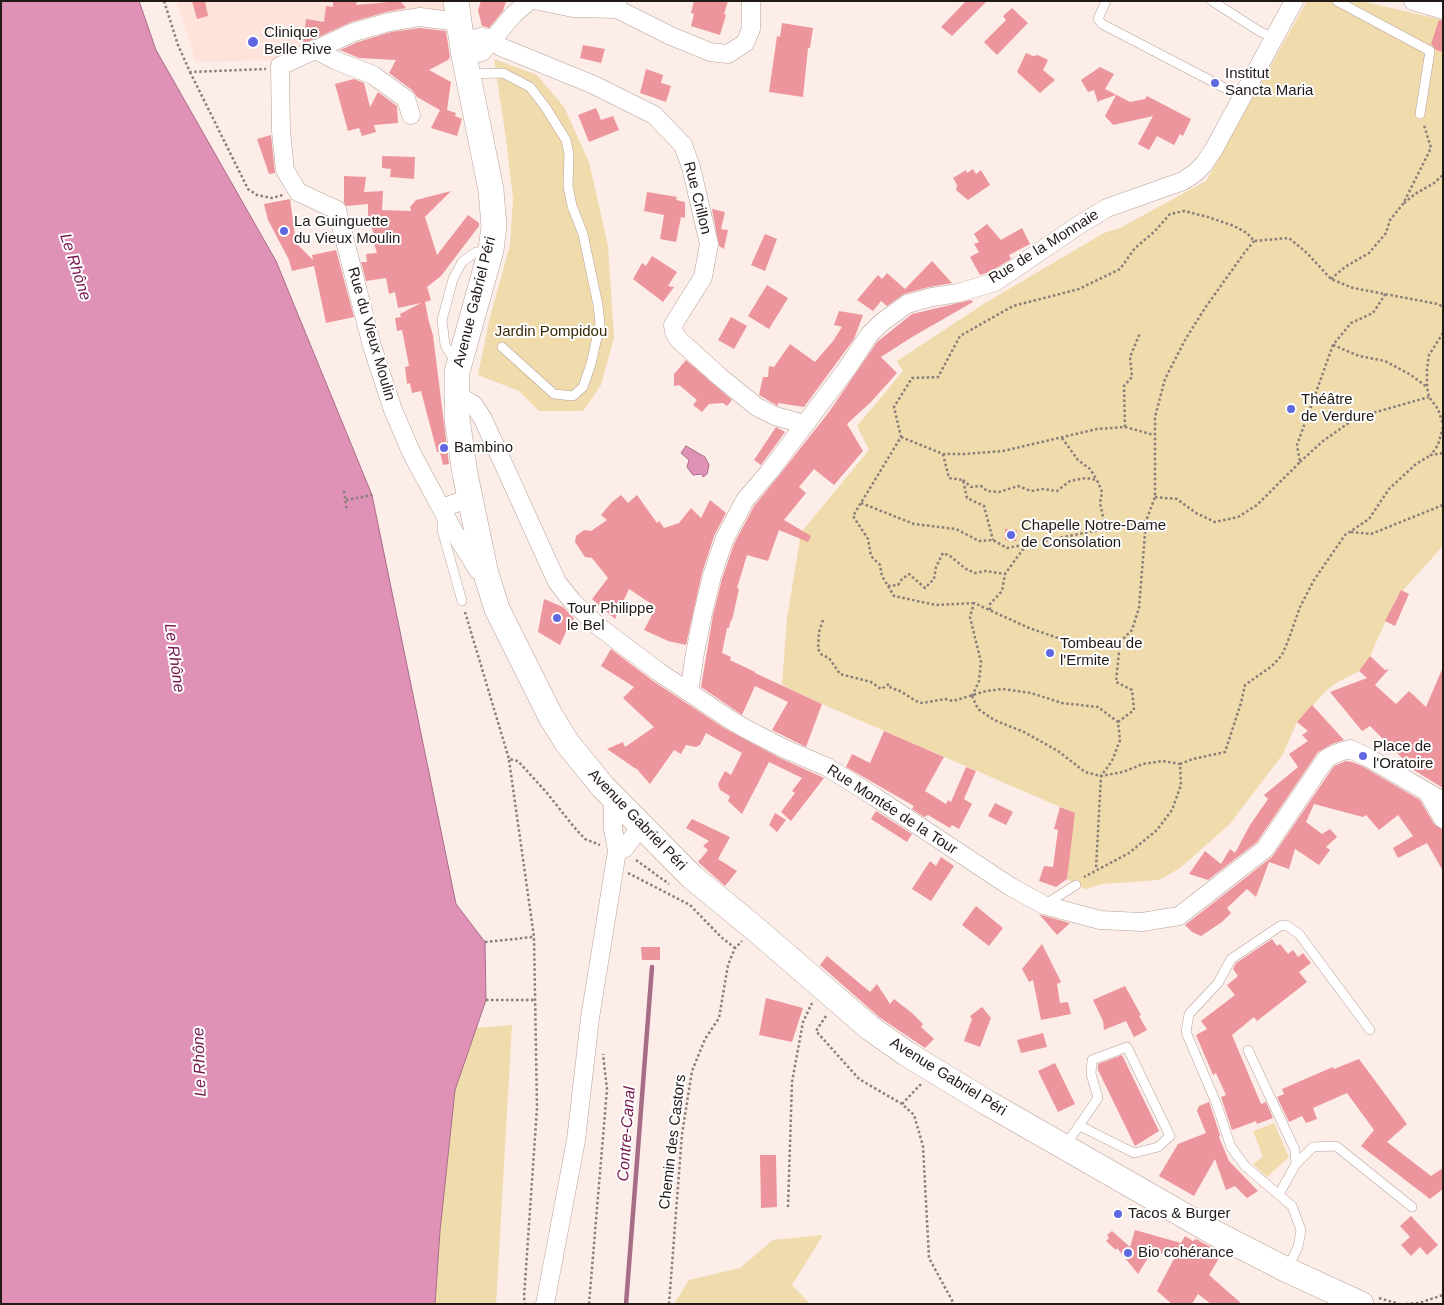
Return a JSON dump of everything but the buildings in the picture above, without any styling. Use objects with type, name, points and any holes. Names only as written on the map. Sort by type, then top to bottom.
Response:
[{"type":"main road","name":"Avenue Gabriel Péri","points":[[462,39],[492,190],[494,226],[491,250],[457,372],[456,398],[460,439],[486,574],[497,609],[551,717],[578,756],[641,828],[692,877],[870,1028],[907,1054],[1213,1232],[1287,1270],[1361,1304]]},
{"type":"street","points":[[298,192],[285,170],[281,131],[280,66],[354,32],[389,22],[420,17],[482,52],[514,14],[529,1]]},
{"type":"street","points":[[539,1],[573,8],[617,5],[671,36],[710,52],[728,54],[745,43],[751,29],[751,1]]},
{"type":"street","name":"Rue de la Monnaie","points":[[689,692],[703,613],[712,576],[724,540],[745,500],[848,367],[869,335],[906,304],[958,293],[995,282],[1107,208],[1183,181],[1194,173],[1204,164],[1209,156],[1294,1]]},
{"type":"street","points":[[1412,1],[1443,10]]},
{"type":"street","name":"Rue Crillon","points":[[493,39],[501,47],[594,85],[654,115],[683,145],[691,167],[709,244],[703,277],[673,325],[674,332],[678,339],[713,371],[757,407],[775,416],[804,424]]},
{"type":"street","points":[[314,49],[337,61],[373,75],[406,99],[411,115]]},
{"type":"street","name":"Rue du Vieux Moulin","points":[[298,192],[337,210],[372,346],[392,410],[412,454],[469,558],[478,570],[486,574]]},
{"type":"street","name":"Rue Montée de la Tour","points":[[456,398],[464,399],[474,406],[483,418],[557,582],[598,626],[659,672],[746,730],[827,767],[1011,887],[1044,905],[1100,920],[1142,922],[1180,916],[1265,849],[1327,758],[1350,748],[1427,793]]},
{"type":"street","points":[[460,439],[479,439],[494,444]]},
{"type":"street","points":[[442,508],[470,498]]},
{"type":"street","points":[[1427,793],[1443,802]]},
{"type":"street","points":[[1427,793],[1443,819]]},
{"type":"street","points":[[545,1304],[576,1140],[590,1018],[617,851],[613,829],[612,797]]},
{"type":"street","points":[[617,851],[625,848],[641,828]]},
{"type":"lane","points":[[1106,1],[1098,19],[1102,24],[1242,97]]},
{"type":"lane","points":[[1212,1],[1259,31],[1274,38]]},
{"type":"lane","points":[[1337,1],[1430,52],[1420,114]]},
{"type":"lane","points":[[462,39],[503,73],[530,87],[566,140],[570,154],[568,186],[572,206],[583,234],[598,305],[600,324],[591,364],[583,387],[573,396],[554,394],[502,347]]},
{"type":"lane","points":[[442,508],[442,530],[462,601]]},
{"type":"lane","points":[[1044,905],[1076,885]]},
{"type":"lane","points":[[1287,1270],[1298,1247],[1301,1230],[1292,1206],[1245,1166],[1231,1147],[1217,1105],[1186,1032],[1189,1014],[1218,983],[1231,959],[1280,926],[1286,925],[1299,934],[1370,1030]]},
{"type":"lane","points":[[1065,1146],[1098,1098],[1091,1074],[1092,1060],[1127,1047],[1170,1136],[1158,1147],[1134,1154],[1080,1126]]},
{"type":"lane","points":[[1248,1050],[1296,1150],[1296,1164]]},
{"type":"lane","points":[[1279,1194],[1296,1164],[1314,1147],[1336,1146],[1412,1207]]},
{"type":"path","points":[[164,1],[178,45],[190,72],[248,189],[257,195],[272,198],[298,192]]},
{"type":"path","points":[[190,72],[273,69],[280,66]]},
{"type":"path","points":[[1403,204],[1431,148],[1420,114]]},
{"type":"path","points":[[1331,279],[1345,267],[1369,252],[1386,233],[1390,220],[1403,204],[1443,175]]},
{"type":"path","points":[[1120,642],[1070,642],[1029,628],[974,603],[936,605],[894,596],[882,576],[880,565],[872,556],[868,539],[853,516],[901,437],[894,407],[912,378],[938,377],[960,336],[1013,306],[1079,289],[1120,269],[1135,248],[1154,232],[1170,214],[1184,211],[1208,217],[1234,226],[1247,233],[1254,241]]},
{"type":"path","points":[[1118,722],[1134,710],[1132,690],[1116,682],[1120,642],[1132,630],[1139,608],[1146,520],[1155,497],[1155,417],[1166,379],[1185,340],[1205,308],[1245,252],[1254,241],[1289,238],[1308,252],[1331,279],[1353,288],[1386,293],[1438,304],[1443,307]]},
{"type":"path","points":[[1300,462],[1297,445],[1334,345],[1351,323],[1373,314],[1386,293]]},
{"type":"path","points":[[1125,427],[1124,386],[1132,377],[1130,357],[1140,333]]},
{"type":"path","points":[[1431,455],[1438,445],[1443,425],[1441,413],[1429,397],[1427,369],[1429,355],[1443,333]]},
{"type":"path","points":[[1334,345],[1359,356],[1385,361],[1412,375],[1427,387]]},
{"type":"path","points":[[1155,497],[1176,499],[1196,513],[1215,522],[1238,517],[1257,504],[1323,441],[1350,422],[1369,414],[1429,397]]},
{"type":"path","points":[[901,437],[943,454],[1003,451],[1097,429],[1125,427],[1154,435]]},
{"type":"path","points":[[1062,438],[1078,460],[1090,469],[1097,480],[1102,492],[1100,504],[1103,517],[1109,529]]},
{"type":"path","points":[[974,603],[970,616],[981,662],[979,681],[972,696],[978,709],[994,720],[1024,732],[1058,751],[1085,772],[1102,776],[1123,772],[1144,764],[1164,761],[1180,764],[1225,752],[1241,703],[1244,685],[1272,666],[1282,655],[1300,607],[1314,580],[1345,535],[1369,520],[1389,489],[1416,464],[1431,455],[1443,453]]},
{"type":"path","points":[[943,454],[949,478],[963,480],[971,487],[981,486],[987,491],[999,492],[1018,486],[1031,491],[1043,489],[1057,491],[1070,481],[1086,478],[1097,480]]},
{"type":"path","points":[[963,480],[967,498],[984,506],[993,540]]},
{"type":"path","points":[[344,491],[347,511]]},
{"type":"path","points":[[346,500],[372,494]]},
{"type":"path","points":[[861,503],[914,524],[956,529],[979,541],[993,540],[1007,548],[1109,529],[1146,520]]},
{"type":"path","points":[[1350,532],[1371,534],[1443,505]]},
{"type":"path","points":[[990,610],[990,604],[1002,591],[1005,574],[1027,544]]},
{"type":"path","points":[[888,586],[898,585],[902,579],[910,574],[925,588],[934,580],[936,567],[943,553],[975,573],[986,571],[1005,574]]},
{"type":"path","points":[[462,601],[509,759],[534,937],[537,1108],[525,1304]]},
{"type":"path","points":[[823,620],[819,632],[818,649],[822,655],[829,658],[840,674],[871,682],[881,689],[889,684],[891,688],[922,703],[945,699],[953,701],[986,691],[1004,690],[1032,693],[1062,703],[1098,707],[1118,722],[1120,740],[1112,761],[1102,776],[1096,869]]},
{"type":"path","points":[[509,759],[518,761],[548,793],[585,839],[617,851]]},
{"type":"path","points":[[1076,885],[1086,874],[1129,853],[1157,830],[1172,810],[1181,786],[1180,764]]},
{"type":"path","points":[[624,871],[690,905],[734,948],[741,942]]},
{"type":"path","points":[[485,942],[534,937]]},
{"type":"path","name":"Chemin des Castors","points":[[669,1304],[682,1134],[692,1071],[705,1039],[719,1018],[728,965],[734,948]]},
{"type":"path","points":[[788,1207],[792,1082],[803,1022],[820,986]]},
{"type":"path","points":[[486,1000],[534,1000]]},
{"type":"path","points":[[827,1015],[816,1031],[859,1079],[902,1104],[914,1114],[923,1146],[930,1258],[954,1304]]},
{"type":"path","points":[[589,1304],[607,1088],[603,1051]]},
{"type":"path","points":[[1406,1304],[1419,1303],[1443,1295]]},
{"type":"path","points":[[1387,1300],[1400,1304]]},
{"type":"shaded area","name":"Clinique Belle Rive","points":[[176,1],[446,1],[448,13],[277,60],[196,62]]},
{"type":"green space","points":[[1307,1],[1361,1],[1443,20],[1443,546],[1396,598],[1370,656],[1359,671],[1328,689],[1297,722],[1283,754],[1229,825],[1180,868],[1159,880],[1103,884],[1086,889],[1067,879],[1074,813],[782,685],[787,618],[800,539],[803,530],[869,450],[857,426],[903,371],[897,361],[982,305],[1104,233],[1120,228],[1206,181]]},
{"type":"green space","name":"Jardin Pompidou","points":[[494,59],[537,75],[564,107],[589,162],[608,246],[614,338],[601,385],[583,411],[539,411],[519,391],[478,375],[489,321],[510,245],[513,199]]},
{"type":"green space","points":[[512,1025],[496,1304],[435,1304],[440,1231],[455,1090],[476,1028]]},
{"type":"green space","points":[[1274,1123],[1289,1157],[1267,1177],[1253,1164],[1263,1157],[1253,1131]]},
{"type":"green space","points":[[823,1235],[792,1285],[810,1304],[674,1304],[689,1280],[740,1268],[773,1240]]},
{"type":"water","name":"Le Rhône","points":[[1,1],[139,1],[156,50],[276,261],[372,495],[456,904],[485,942],[486,1000],[455,1090],[440,1231],[435,1304],[1,1304]]},
{"type":"water","points":[[686,446],[705,457],[709,465],[707,474],[703,477],[702,474],[693,475],[687,467],[689,460],[681,453]]},
{"type":"waterway","name":"Contre-Canal","points":[[626,1304],[652,967]]},
{"type":"place","name":"Clinique Belle Rive","points":[[253,42]]},
{"type":"place","name":"Institut Sancta Maria","points":[[1215,83]]},
{"type":"place","name":"La Guinguette du Vieux Moulin","points":[[284,231]]},
{"type":"place","name":"Théâtre de Verdure","points":[[1291,409]]},
{"type":"place","name":"Bambino","points":[[444,448]]},
{"type":"place","name":"Chapelle Notre-Dame de Consolation","points":[[1011,535]]},
{"type":"place","name":"Tour Philippe le Bel","points":[[557,618]]},
{"type":"place","name":"Tombeau de l'Ermite","points":[[1050,653]]},
{"type":"place","name":"Place de l'Oratoire","points":[[1363,756]]},
{"type":"place","name":"Tacos & Burger","points":[[1118,1214]]},
{"type":"place","name":"Bio cohérance","points":[[1128,1253]]}]
